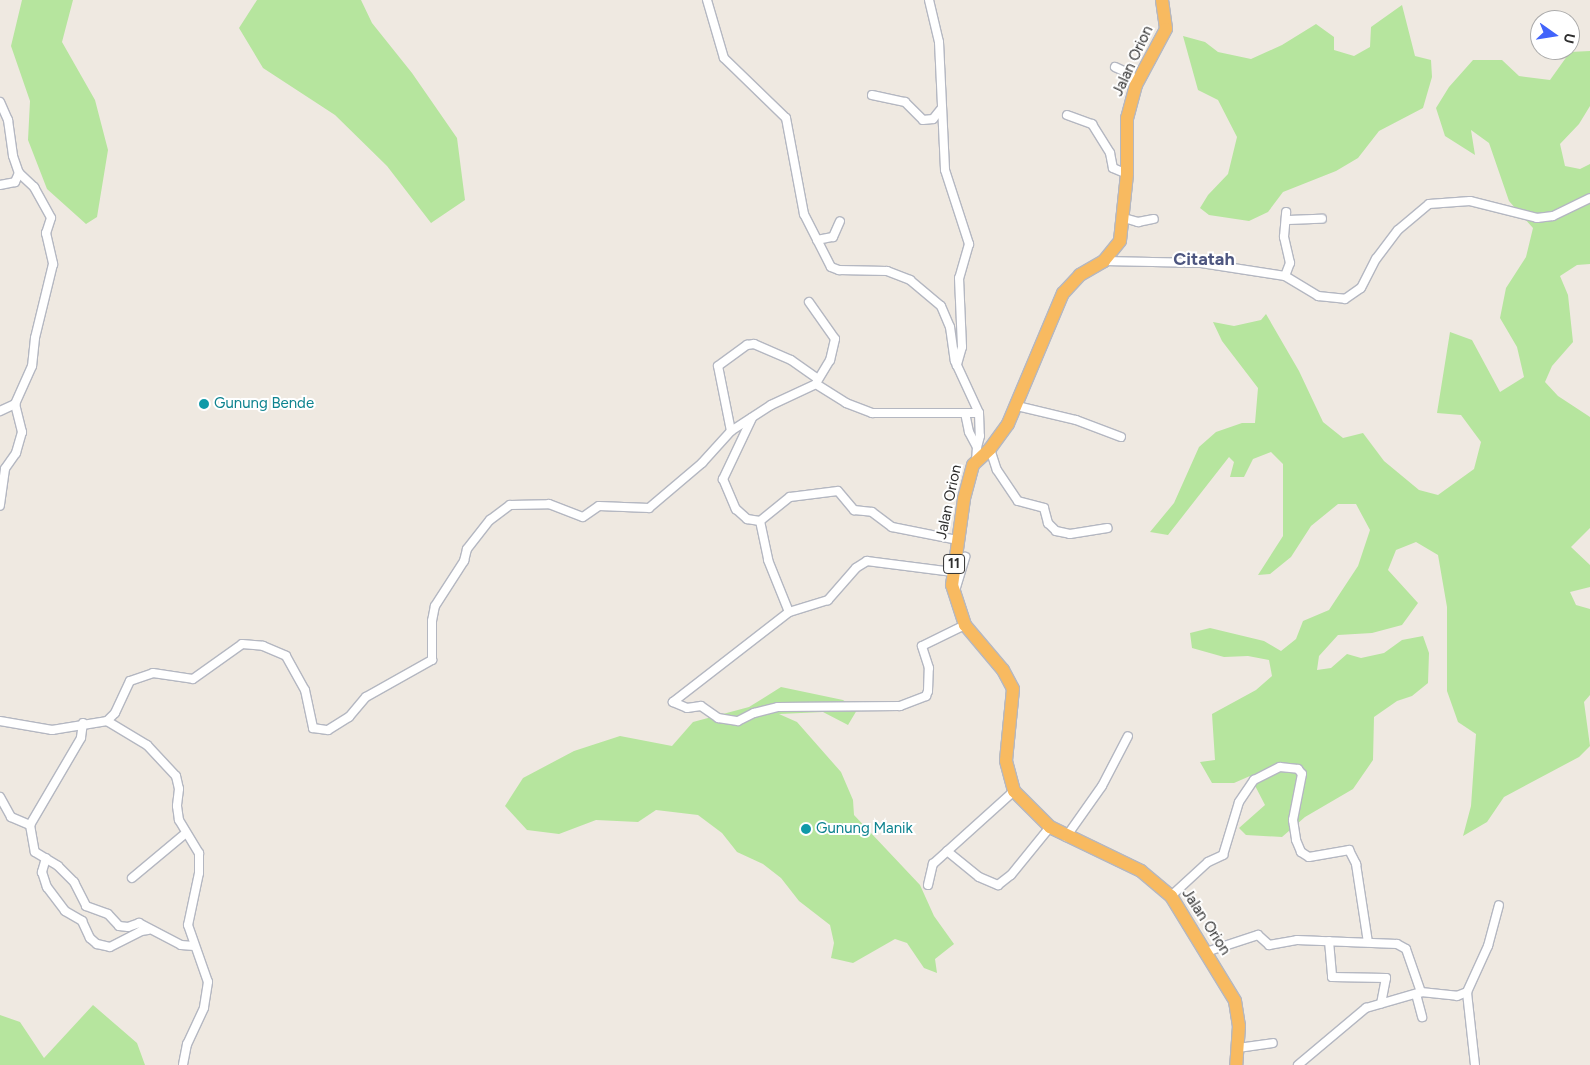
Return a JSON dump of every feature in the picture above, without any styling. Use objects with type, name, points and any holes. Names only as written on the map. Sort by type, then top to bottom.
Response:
[{"type":"highway","name":"Jalan Orion","points":[[1162,0],[1166,29],[1136,85],[1127,118],[1127,174],[1124,218],[1120,241],[1104,261],[1080,275],[1063,293],[1018,406],[984,448],[969,474],[957,540],[953,572],[953,596],[965,624],[1003,670],[1013,689],[1006,761],[1014,791],[1050,827],[1066,837],[1141,871],[1171,896],[1234,1001],[1239,1019],[1236,1065]]},
{"type":"street","points":[[707,0],[724,58],[786,118],[802,204],[817,240],[834,268],[887,270],[910,280],[941,306],[950,327],[957,365],[979,413],[980,436],[984,448],[1018,501],[1044,508],[1048,523],[1056,531],[1070,534],[1108,528]]},
{"type":"street","points":[[928,0],[939,42],[947,180],[969,244],[959,278],[962,347],[957,365]]},
{"type":"street","points":[[1114,68],[1130,74],[1136,85]]},
{"type":"street","points":[[872,95],[905,102],[923,120],[933,119],[942,108]]},
{"type":"street","points":[[0,102],[8,120],[13,156],[20,173],[34,187],[51,218],[46,233],[53,264],[35,338],[32,366],[15,404],[22,432],[16,453],[5,469],[0,506]]},
{"type":"street","points":[[1067,115],[1092,124],[1110,153],[1113,168],[1127,174]]},
{"type":"street","points":[[0,184],[15,182],[20,173]]},
{"type":"street","points":[[1104,261],[1201,263],[1285,276],[1318,296],[1345,299],[1361,288],[1376,259],[1398,230],[1429,204],[1470,201],[1537,218],[1553,216],[1590,198]]},
{"type":"street","points":[[1285,276],[1290,263],[1284,237],[1286,216],[1322,219]]},
{"type":"street","points":[[1124,218],[1138,222],[1154,219]]},
{"type":"street","points":[[817,240],[833,237],[840,221]]},
{"type":"street","points":[[107,721],[115,713],[130,681],[153,673],[193,678],[242,644],[263,646],[286,656],[305,690],[313,728],[328,730],[337,727],[366,697],[432,660],[432,620],[435,606],[464,561],[467,549],[498,514],[510,505],[538,502],[583,517],[599,506],[648,508],[702,463],[730,431],[752,416],[817,381],[830,360],[835,339],[809,302]]},
{"type":"street","points":[[730,431],[718,366],[747,345],[754,344],[785,358],[846,403],[872,413],[979,413]]},
{"type":"street","points":[[0,411],[15,404]]},
{"type":"street","points":[[1018,406],[1076,420],[1121,437]]},
{"type":"street","points":[[965,413],[969,432],[984,448]]},
{"type":"street","points":[[752,416],[723,479],[736,509],[747,519],[760,521],[786,499],[838,491],[852,508],[872,512],[892,527],[957,540]]},
{"type":"street","points":[[760,521],[768,560],[789,612]]},
{"type":"street","points":[[953,596],[965,557]]},
{"type":"street","points":[[953,572],[868,561],[856,568],[828,600],[809,608],[789,612],[673,702],[688,708],[701,706],[718,718],[738,722],[754,713],[778,707],[900,706],[926,696],[928,691],[929,668],[922,646],[965,624]]},
{"type":"street","points":[[0,721],[52,730],[84,723],[107,721],[147,744],[171,769],[179,789],[176,806],[179,820],[199,853],[199,873],[188,925],[194,946],[204,966],[208,995],[187,1044],[183,1065]]},
{"type":"street","points":[[84,723],[81,738],[30,825],[35,852],[46,858],[74,882],[86,906],[108,914],[119,926],[128,928],[139,923],[148,930]]},
{"type":"street","points":[[1066,837],[1102,786],[1128,736]]},
{"type":"street","points":[[1171,896],[1208,862],[1223,855],[1238,802],[1254,780],[1280,767],[1298,769],[1302,774],[1293,820],[1296,840],[1301,852],[1309,857],[1349,850],[1356,864],[1368,942]]},
{"type":"street","points":[[928,885],[933,864],[1014,791]]},
{"type":"street","points":[[0,797],[10,818],[30,825]]},
{"type":"street","points":[[948,851],[979,877],[1000,884],[1050,827]]},
{"type":"street","points":[[132,878],[186,833]]},
{"type":"street","points":[[46,858],[42,872],[46,887],[65,911],[78,916],[97,944],[110,947],[141,931],[148,930],[159,932],[181,945],[194,946]]},
{"type":"street","points":[[1475,1065],[1467,992],[1488,946],[1499,905]]},
{"type":"street","points":[[1206,952],[1258,934],[1269,945],[1298,940],[1368,942],[1402,946],[1419,993],[1422,1017]]},
{"type":"street","points":[[1329,941],[1332,977],[1386,978],[1381,1004]]},
{"type":"street","points":[[1298,1065],[1366,1008],[1419,993],[1457,996],[1467,992]]},
{"type":"street","points":[[1238,1048],[1273,1043]]},
{"type":"green space","points":[[22,0],[73,0],[62,42],[95,100],[108,150],[97,217],[86,224],[47,189],[28,140],[30,101],[11,46]]},
{"type":"green space","points":[[257,0],[361,0],[372,23],[412,73],[457,138],[465,200],[431,223],[387,166],[335,115],[263,68],[239,28]]},
{"type":"green space","points":[[1402,5],[1415,56],[1431,60],[1432,77],[1423,108],[1379,131],[1358,158],[1336,171],[1283,192],[1268,212],[1249,221],[1209,215],[1200,208],[1208,195],[1228,174],[1237,137],[1218,100],[1198,90],[1183,36],[1205,42],[1218,52],[1251,59],[1282,45],[1316,24],[1334,37],[1334,50],[1354,56],[1370,47],[1371,27]]},
{"type":"green space","points":[[1590,51],[1590,106],[1579,124],[1560,144],[1565,166],[1580,169],[1590,164],[1590,264],[1577,265],[1560,276],[1568,295],[1573,342],[1552,366],[1545,382],[1558,396],[1590,417],[1590,528],[1571,547],[1590,565],[1590,587],[1570,592],[1576,605],[1590,609],[1590,695],[1584,702],[1590,746],[1579,757],[1504,797],[1487,822],[1463,836],[1471,806],[1476,734],[1458,722],[1447,691],[1447,607],[1438,555],[1416,542],[1396,550],[1388,570],[1418,603],[1402,625],[1372,633],[1338,635],[1319,656],[1317,670],[1331,668],[1347,654],[1361,658],[1384,653],[1402,640],[1423,636],[1429,653],[1428,683],[1412,696],[1397,701],[1374,717],[1373,760],[1353,789],[1305,817],[1282,837],[1246,835],[1239,828],[1265,805],[1250,776],[1234,783],[1212,783],[1200,762],[1215,760],[1212,714],[1256,690],[1272,676],[1269,660],[1248,656],[1224,657],[1192,648],[1190,633],[1210,628],[1264,641],[1281,651],[1296,639],[1303,621],[1329,610],[1358,566],[1370,530],[1356,504],[1338,504],[1311,526],[1291,557],[1270,574],[1258,575],[1283,536],[1283,464],[1271,452],[1253,459],[1244,477],[1230,477],[1234,462],[1229,457],[1168,535],[1150,532],[1174,503],[1199,447],[1216,432],[1242,423],[1255,423],[1258,388],[1222,341],[1213,322],[1234,326],[1261,320],[1266,314],[1299,371],[1323,422],[1343,438],[1363,433],[1384,461],[1419,490],[1438,495],[1474,469],[1481,442],[1461,415],[1437,413],[1450,332],[1472,340],[1500,392],[1524,377],[1517,347],[1500,318],[1506,288],[1526,257],[1533,228],[1509,201],[1489,143],[1471,130],[1475,155],[1445,136],[1436,108],[1449,87],[1473,60],[1502,60],[1519,76],[1550,80],[1564,60],[1580,60],[1580,52]]},
{"type":"green space","points":[[781,687],[843,700],[857,710],[848,725],[823,712],[779,714],[797,722],[841,772],[853,800],[854,815],[920,885],[934,916],[954,944],[935,959],[937,973],[924,968],[907,943],[895,939],[853,963],[831,958],[834,943],[830,925],[799,901],[781,878],[763,864],[737,852],[722,833],[698,815],[656,810],[638,822],[596,820],[559,834],[527,830],[505,806],[523,778],[574,751],[620,736],[672,746],[693,722],[749,707]]},
{"type":"green space","points":[[93,1005],[137,1043],[145,1065],[0,1065],[0,1015],[20,1022],[44,1058]]},
{"type":"place","name":"Gunung Bende","points":[[204,404]]},
{"type":"place","name":"Gunung Manik","points":[[806,829]]},
{"type":"district","name":"Citatah","points":[[1204,259]]}]
